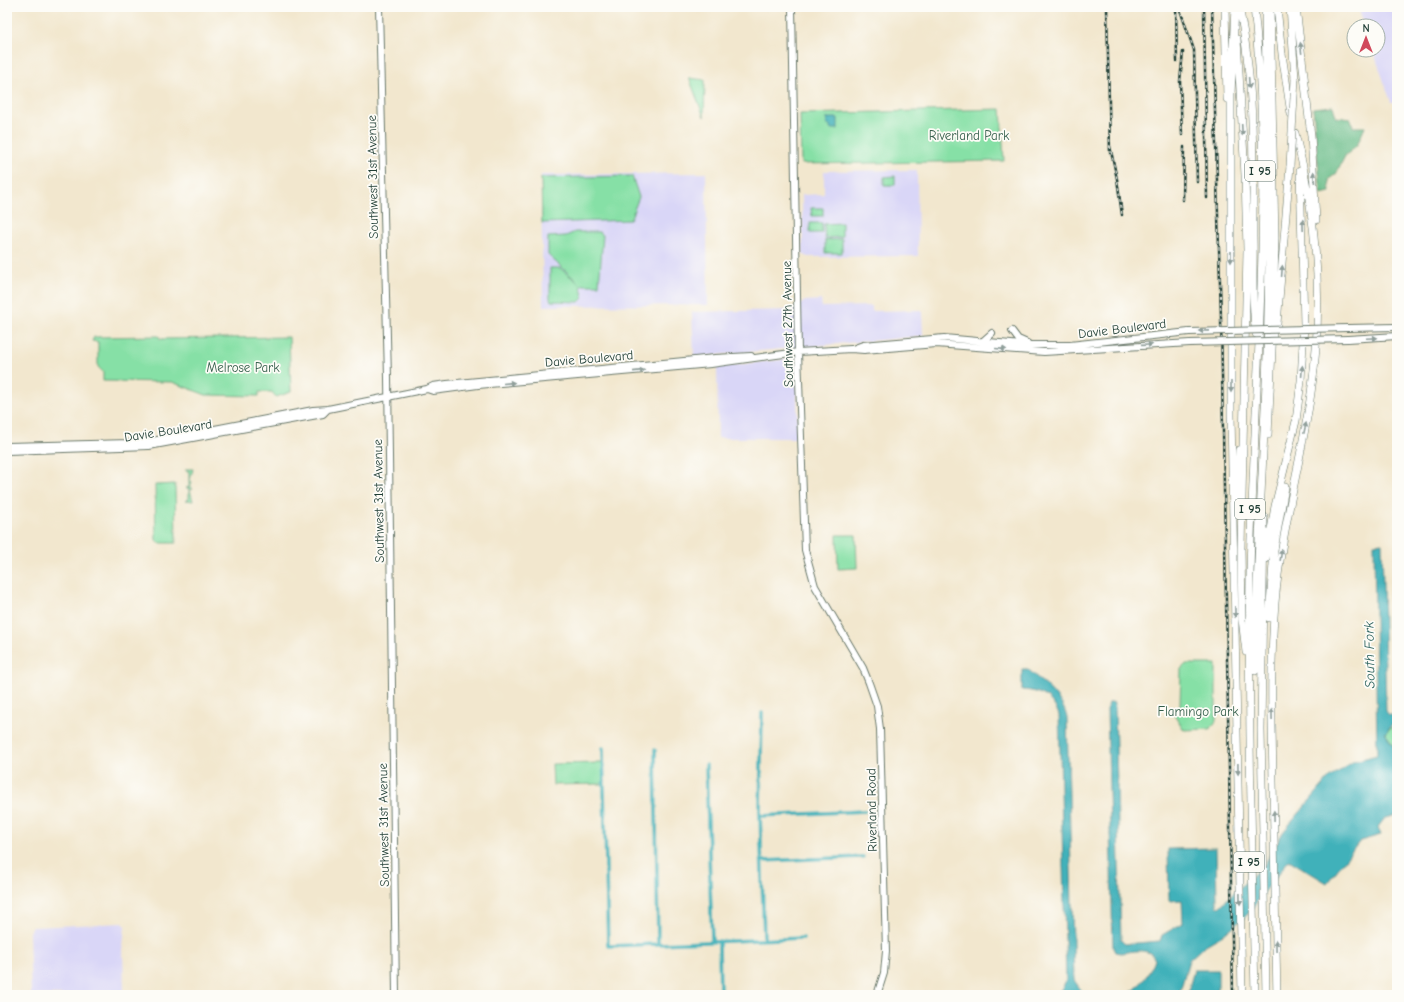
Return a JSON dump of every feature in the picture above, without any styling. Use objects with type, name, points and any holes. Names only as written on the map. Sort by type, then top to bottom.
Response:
[{"type":"highway","points":[[1225,7],[1228,172],[1231,193]]},
{"type":"highway","points":[[1235,7],[1231,82],[1231,415],[1242,995]]},
{"type":"highway","points":[[1235,7],[1245,175],[1246,330],[1241,574],[1242,619],[1246,652]]},
{"type":"highway","points":[[1239,7],[1245,44],[1252,156],[1253,313],[1256,334]]},
{"type":"highway","name":"I 95","points":[[1250,7],[1257,86],[1259,161],[1256,334],[1246,652],[1251,995]]},
{"type":"highway","points":[[1255,7],[1262,123],[1263,205],[1250,572],[1248,730],[1255,995]]},
{"type":"highway","points":[[1259,995],[1254,728],[1256,581],[1268,314],[1269,174],[1264,7]]},
{"type":"highway","name":"I 95","points":[[1266,995],[1261,730],[1262,581],[1272,352],[1274,188],[1270,7]]},
{"type":"highway","points":[[1272,678],[1277,580],[1289,502],[1312,390],[1316,343],[1317,300],[1313,226],[1306,182],[1284,74],[1277,7]]},
{"type":"highway","points":[[1272,352],[1278,320],[1295,78],[1290,7]]},
{"type":"highway","points":[[1296,7],[1312,150],[1320,275],[1317,300]]},
{"type":"highway","points":[[1277,995],[1272,678],[1269,621],[1272,570],[1279,518],[1295,428],[1304,340],[1301,188],[1295,133]]},
{"type":"highway","points":[[1234,573],[1238,467],[1244,406]]},
{"type":"highway","points":[[1262,581],[1273,516],[1295,428]]},
{"type":"main road","name":"Southwest 31st Avenue","points":[[379,7],[388,396],[396,995]]},
{"type":"main road","name":"Southwest 27th Avenue","points":[[792,7],[798,352],[805,550],[814,586],[841,632]]},
{"type":"main road","name":"Davie Boulevard","points":[[851,349],[863,345],[944,338],[1037,346],[1082,344],[1189,332],[1397,327]]},
{"type":"main road","points":[[1012,331],[1019,340],[1037,346]]},
{"type":"main road","points":[[983,341],[992,333]]},
{"type":"main road","name":"Davie Boulevard","points":[[427,389],[433,391],[694,366],[741,361],[755,357],[798,352],[851,349],[864,350],[940,344],[1044,352],[1190,343],[1348,339],[1397,336]]},
{"type":"main road","points":[[922,345],[944,338]]},
{"type":"main road","points":[[940,344],[957,338]]},
{"type":"main road","name":"Davie Boulevard","points":[[7,446],[131,443],[171,438],[313,410],[328,409],[427,389],[433,386],[478,380],[712,358],[740,356],[755,357]]},
{"type":"main road","points":[[694,366],[708,362],[712,358]]},
{"type":"main road","points":[[569,377],[572,373],[586,370]]},
{"type":"main road","points":[[456,388],[475,383],[478,380]]},
{"type":"main road","name":"Davie Boulevard","points":[[7,451],[149,446],[323,414],[328,409]]},
{"type":"main road","points":[[149,446],[171,438]]},
{"type":"main road","name":"Riverland Road","points":[[841,632],[863,668],[877,706],[878,715],[886,951],[884,974],[877,995]]},
{"type":"shaded area","points":[[1358,7],[1397,7],[1397,102],[1391,102],[1376,58],[1386,58],[1386,18],[1362,18]]},
{"type":"shaded area","points":[[917,170],[918,256],[808,257],[803,254],[802,195],[824,194],[824,171]]},
{"type":"shaded area","points":[[706,173],[708,305],[543,306],[541,175]]},
{"type":"shaded area","points":[[821,300],[822,307],[872,306],[872,311],[922,310],[923,336],[694,357],[692,312],[792,310],[805,301]]},
{"type":"shaded area","points":[[796,358],[798,438],[718,438],[717,367]]},
{"type":"shaded area","points":[[123,923],[125,926],[123,946],[124,995],[31,995],[29,932],[33,927]]},
{"type":"green space","points":[[689,78],[705,80],[704,117]]},
{"type":"green space","points":[[1333,106],[1336,117],[1351,119],[1353,127],[1365,127],[1357,145],[1345,156],[1336,174],[1329,179],[1330,192],[1321,194],[1313,108]]},
{"type":"green space","name":"Riverland Park","points":[[1001,109],[1004,161],[801,164],[800,114]]},
{"type":"green space","points":[[632,176],[639,197],[630,220],[542,223],[541,178]]},
{"type":"green space","points":[[895,176],[895,185],[884,185],[884,177]]},
{"type":"green space","points":[[811,208],[823,208],[823,216],[812,216]]},
{"type":"green space","points":[[810,223],[822,223],[822,233],[810,233]]},
{"type":"green space","points":[[842,223],[842,237],[825,238],[824,224]]},
{"type":"green space","points":[[575,232],[599,232],[603,235],[599,285],[581,285],[583,298],[579,302],[551,301],[550,268],[560,268],[580,284],[548,255],[548,237],[566,236]]},
{"type":"green space","points":[[842,239],[842,253],[825,253],[825,240]]},
{"type":"green space","name":"Melrose Park","points":[[159,336],[160,339],[289,337],[291,392],[276,397],[272,392],[259,392],[259,396],[206,395],[172,382],[103,381],[103,372],[98,367],[98,342],[92,341],[94,337]]},
{"type":"green space","points":[[186,469],[193,469],[190,487],[193,489],[190,490],[193,501],[186,500],[189,499],[189,489],[186,488],[189,487],[189,471],[186,471]]},
{"type":"green space","points":[[175,484],[176,543],[159,543],[156,540],[155,485]]},
{"type":"green space","points":[[837,535],[856,535],[857,568],[838,569]]},
{"type":"green space","name":"Flamingo Park","points":[[1186,664],[1216,664],[1216,721],[1210,729],[1184,730],[1174,714],[1180,705],[1181,669]]},
{"type":"green space","points":[[1397,726],[1397,750],[1385,733],[1390,728]]},
{"type":"green space","points":[[603,763],[603,784],[553,785],[552,764]]},
{"type":"water","points":[[827,118],[838,118],[838,129],[830,129],[830,125],[827,125]]},
{"type":"water","points":[[1382,543],[1386,711],[1389,715],[1397,715],[1397,724],[1392,724],[1385,733],[1397,752],[1397,815],[1385,818],[1378,827],[1381,835],[1360,841],[1327,883],[1289,860],[1247,915],[1223,935],[1204,946],[1189,960],[1179,995],[1127,995],[1144,980],[1155,960],[1153,956],[1145,951],[1120,953],[1115,952],[1113,948],[1107,708],[1109,703],[1113,702],[1115,707],[1121,940],[1125,944],[1160,941],[1162,935],[1183,923],[1182,900],[1169,901],[1168,849],[1216,848],[1217,906],[1219,907],[1265,864],[1283,832],[1329,778],[1354,761],[1377,755],[1374,544]]},
{"type":"water","points":[[1022,669],[1028,669],[1057,697],[1065,710],[1067,718],[1074,980],[1081,990],[1087,995],[1053,995],[1062,989],[1066,980],[1059,715],[1053,704],[1045,696],[1035,692],[1022,690]]},
{"type":"water","points":[[1194,970],[1218,970],[1218,995],[1187,995]]},
{"type":"waterway","points":[[762,713],[760,812],[764,939]]},
{"type":"waterway","points":[[603,748],[608,946],[803,938]]},
{"type":"waterway","points":[[655,750],[658,944]]},
{"type":"waterway","points":[[706,765],[712,941]]},
{"type":"waterway","points":[[760,816],[865,811]]},
{"type":"waterway","points":[[762,861],[863,857]]},
{"type":"waterway","points":[[719,941],[720,995]]},
{"type":"railway","points":[[1107,7],[1110,153]]},
{"type":"railway","points":[[1176,7],[1177,61]]},
{"type":"railway","points":[[1179,7],[1194,50],[1197,182]]},
{"type":"railway","points":[[1204,7],[1207,198]]},
{"type":"railway","points":[[1212,7],[1221,318],[1233,995]]},
{"type":"railway","points":[[1182,135],[1180,81],[1183,52]]},
{"type":"railway","points":[[1110,146],[1117,179],[1122,215]]},
{"type":"railway","points":[[1183,200],[1184,147]]},
{"type":"water label","name":"South Fork","points":[[1369,655]]}]
